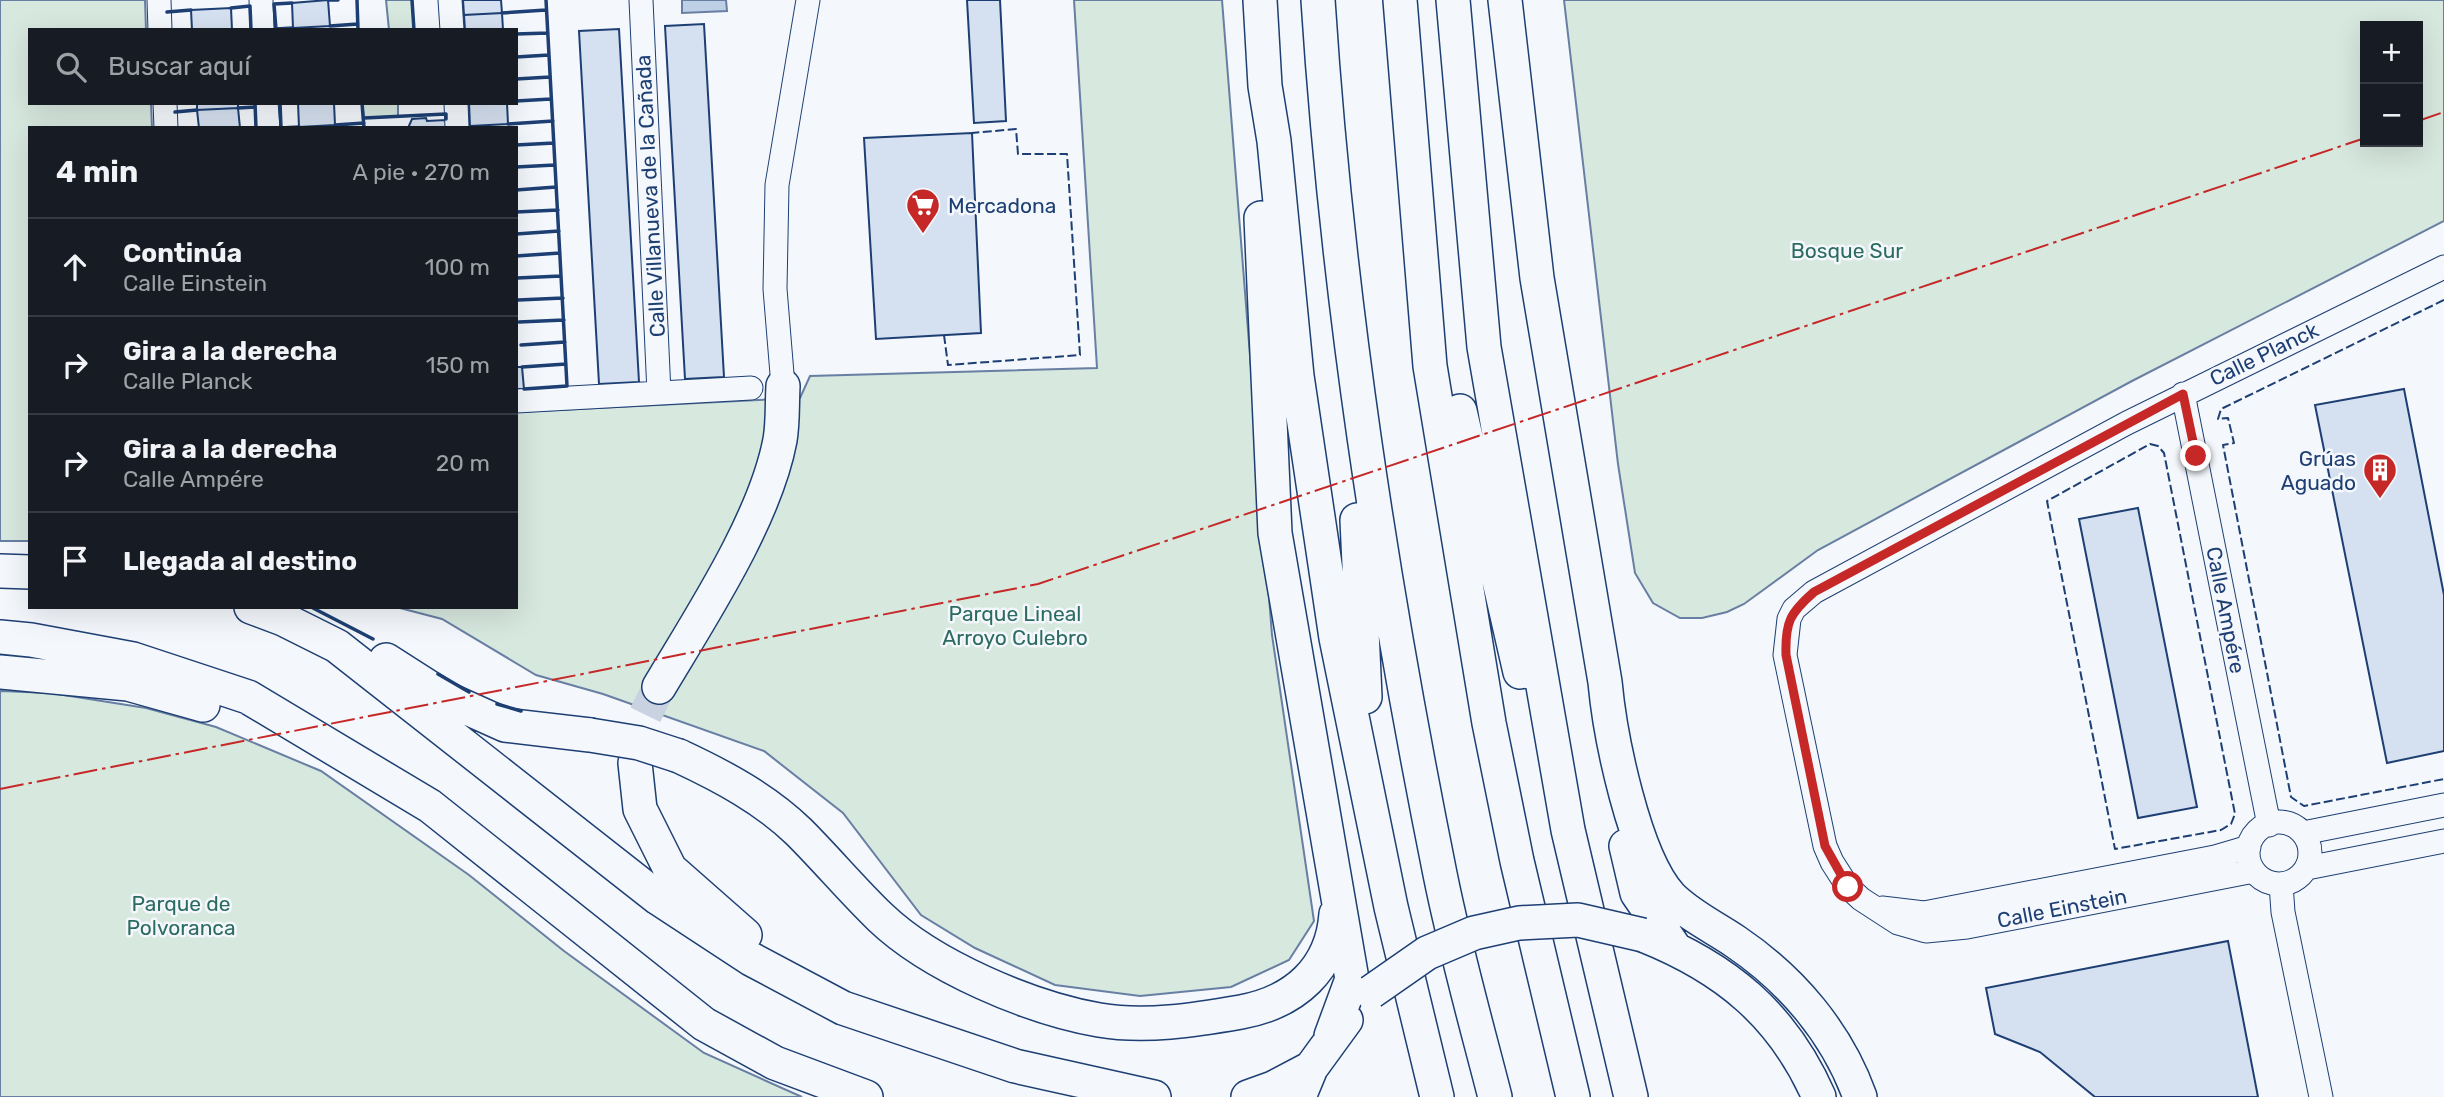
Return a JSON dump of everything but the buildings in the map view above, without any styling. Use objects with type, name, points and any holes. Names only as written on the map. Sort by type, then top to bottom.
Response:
[{"type":"highway","points":[[1260,0],[1265,86],[1274,141],[1297,376],[1336,638],[1391,907],[1437,1097]]},
{"type":"highway","points":[[1318,0],[1338,248],[1362,434],[1382,561],[1441,877],[1494,1097]]},
{"type":"highway","points":[[1400,0],[1430,366],[1489,723],[1517,861],[1573,1097]]},
{"type":"highway","points":[[1453,0],[1485,347],[1568,830],[1631,1097]]},
{"type":"highway","points":[[1505,0],[1537,278],[1605,682],[1631,872],[1647,911],[1674,947]]},
{"type":"highway","points":[[1248,1097],[1273,1088],[1305,1082],[1331,1036],[1352,979],[1338,888],[1294,656],[1275,533],[1258,123],[1265,86]]},
{"type":"highway","points":[[1421,249],[1444,330],[1469,460],[1526,697],[1568,830]]},
{"type":"highway","points":[[659,687],[721,582],[760,500],[780,440],[767,387]]},
{"type":"highway","points":[[1362,434],[1355,475],[1365,704],[1391,907]]},
{"type":"highway","points":[[0,555],[28,555]]},
{"type":"highway","points":[[0,571],[28,572]]},
{"type":"highway","points":[[256,609],[284,619],[337,646],[658,898],[751,959],[831,1002],[1015,1066],[1154,1097]]},
{"type":"highway","points":[[0,637],[133,659],[248,697],[430,806],[704,1024],[775,1063],[866,1097]]},
{"type":"highway","points":[[337,646],[383,658],[447,699],[505,725],[639,743],[679,756],[720,775],[762,802],[798,831],[882,919],[934,956],[1005,994],[1100,1020],[1184,1023],[1247,1011],[1274,1002],[1296,989],[1316,972],[1327,956],[1334,939],[1338,888]]},
{"type":"highway","points":[[0,672],[128,684],[241,716],[305,729]]},
{"type":"highway","points":[[1608,719],[1643,854],[1655,876],[1685,910],[1760,959],[1783,979],[1825,1030],[1844,1061],[1860,1097]]},
{"type":"highway","points":[[635,763],[640,809],[670,869],[750,939],[911,1030]]},
{"type":"highway","points":[[1331,1036],[1371,992],[1427,953],[1474,933],[1519,923],[1578,920],[1643,935],[1674,947],[1731,982],[1768,1015],[1794,1048],[1819,1097]]},
{"type":"street","points":[[159,0],[160,28]]},
{"type":"street","points":[[261,0],[262,28]]},
{"type":"street","points":[[450,0],[452,28]]},
{"type":"street","name":"Calle Villanueva de la Cañada","points":[[641,0],[659,393]]},
{"type":"street","points":[[518,401],[767,387],[775,289],[778,186],[808,0]]},
{"type":"street","points":[[164,105],[166,126]]},
{"type":"street","points":[[267,105],[268,126]]},
{"type":"street","points":[[456,105],[457,126]]},
{"type":"street","name":"Calle Planck","points":[[1794,609],[1826,586],[2183,394],[2444,267]]},
{"type":"street","name":"Calle Ampére","points":[[2183,394],[2269,825]]},
{"type":"street","name":"Calle Einstein","points":[[1794,609],[1786,631],[1786,655],[1825,846],[1848,887],[1898,923],[1926,931],[1967,927],[2255,871]]},
{"type":"street","points":[[2302,833],[2444,805]]},
{"type":"street","points":[[2307,868],[2310,851],[2302,833],[2293,825],[2279,822],[2262,827],[2251,840],[2250,865],[2266,881],[2281,884],[2289,883],[2307,868],[2444,841]]},
{"type":"street","name":"Calle Einstein","points":[[1875,907],[1924,913],[2214,857],[2249,847]]},
{"type":"street","points":[[2281,884],[2283,912],[2321,1097]]},
{"type":"green space","points":[[0,0],[145,0],[146,28],[28,28],[28,105],[151,105],[152,126],[28,126],[28,541],[0,541]]},
{"type":"green space","points":[[386,0],[412,0],[414,28],[389,28]]},
{"type":"green space","name":"Parque Lineal Arroyo Culebro","points":[[1074,0],[1222,0],[1272,635],[1314,921],[1289,960],[1231,987],[1140,996],[1055,985],[975,948],[921,915],[843,813],[764,751],[603,694],[536,675],[442,619],[404,609],[518,609],[518,412],[800,398],[810,376],[1097,368]]},
{"type":"green space","name":"Bosque Sur","points":[[1564,0],[2444,0],[2444,221],[2132,381],[1818,550],[1744,604],[1727,612],[1702,618],[1680,618],[1653,603],[1635,573],[1618,464]]},
{"type":"green space","points":[[362,105],[398,105],[398,116],[364,118]]},
{"type":"green space","name":"Parque de Polvoranca","points":[[0,691],[51,693],[146,708],[216,727],[321,771],[469,875],[564,951],[704,1053],[802,1097],[0,1097]]},
{"type":"water","points":[[682,0],[726,0],[727,11],[682,13]]},
{"type":"tunnel","points":[[635,763],[638,730],[659,687]]},
{"type":"fence","points":[[944,335],[948,365],[1080,355],[1067,154],[1018,154],[1016,129],[972,133]]},
{"type":"fence","points":[[2444,300],[2221,409],[2218,419],[2228,418],[2234,443],[2223,445],[2291,797],[2304,806],[2444,779]]},
{"type":"fence","points":[[2150,444],[2158,446],[2164,453],[2235,814],[2231,824],[2221,830],[2115,849],[2047,501],[2150,444]]},
{"type":"wall","points":[[328,0],[338,0]]},
{"type":"wall","points":[[357,0],[358,28]]},
{"type":"wall","points":[[412,0],[414,28]]},
{"type":"wall","points":[[524,389],[567,386],[546,0]]},
{"type":"wall","points":[[276,28],[274,4],[292,3]]},
{"type":"wall","points":[[231,8],[250,6],[251,28]]},
{"type":"wall","points":[[167,12],[191,10]]},
{"type":"wall","points":[[502,13],[546,10]]},
{"type":"wall","points":[[330,26],[358,24]]},
{"type":"wall","points":[[518,34],[548,33]]},
{"type":"wall","points":[[518,57],[549,55]]},
{"type":"wall","points":[[518,79],[550,77]]},
{"type":"wall","points":[[518,101],[551,99]]},
{"type":"wall","points":[[255,105],[256,126]]},
{"type":"wall","points":[[280,105],[281,126]]},
{"type":"wall","points":[[362,105],[364,126]]},
{"type":"wall","points":[[238,108],[255,107]]},
{"type":"wall","points":[[175,112],[197,110]]},
{"type":"wall","points":[[364,118],[446,114],[446,119]]},
{"type":"wall","points":[[508,124],[553,121]]},
{"type":"wall","points":[[335,125],[364,123]]},
{"type":"wall","points":[[518,145],[554,143]]},
{"type":"wall","points":[[518,167],[555,165]]},
{"type":"wall","points":[[518,190],[556,187]]},
{"type":"wall","points":[[518,212],[558,210]]},
{"type":"wall","points":[[518,234],[559,231]]},
{"type":"wall","points":[[518,256],[560,253]]},
{"type":"wall","points":[[518,278],[561,276]]},
{"type":"wall","points":[[518,300],[563,298]]},
{"type":"wall","points":[[519,322],[564,320]]},
{"type":"wall","points":[[521,345],[565,342]]},
{"type":"wall","points":[[522,367],[566,364]]},
{"type":"wall","points":[[315,609],[373,639]]},
{"type":"wall","points":[[438,674],[469,692]]},
{"type":"wall","points":[[497,704],[521,711]]},
{"type":"power","points":[[2423,119],[2444,112]]},
{"type":"power","points":[[0,789],[1038,584],[2360,140]]},
{"type":"place","name":"Mercadona","points":[[923,235]]},
{"type":"place","name":"Grúas Aguado","points":[[2380,500]]},
{"type":"route","points":[[1848,887],[1825,846],[1786,655],[1786,631],[1794,609],[1814,592],[2183,394],[2196,456]]}]
